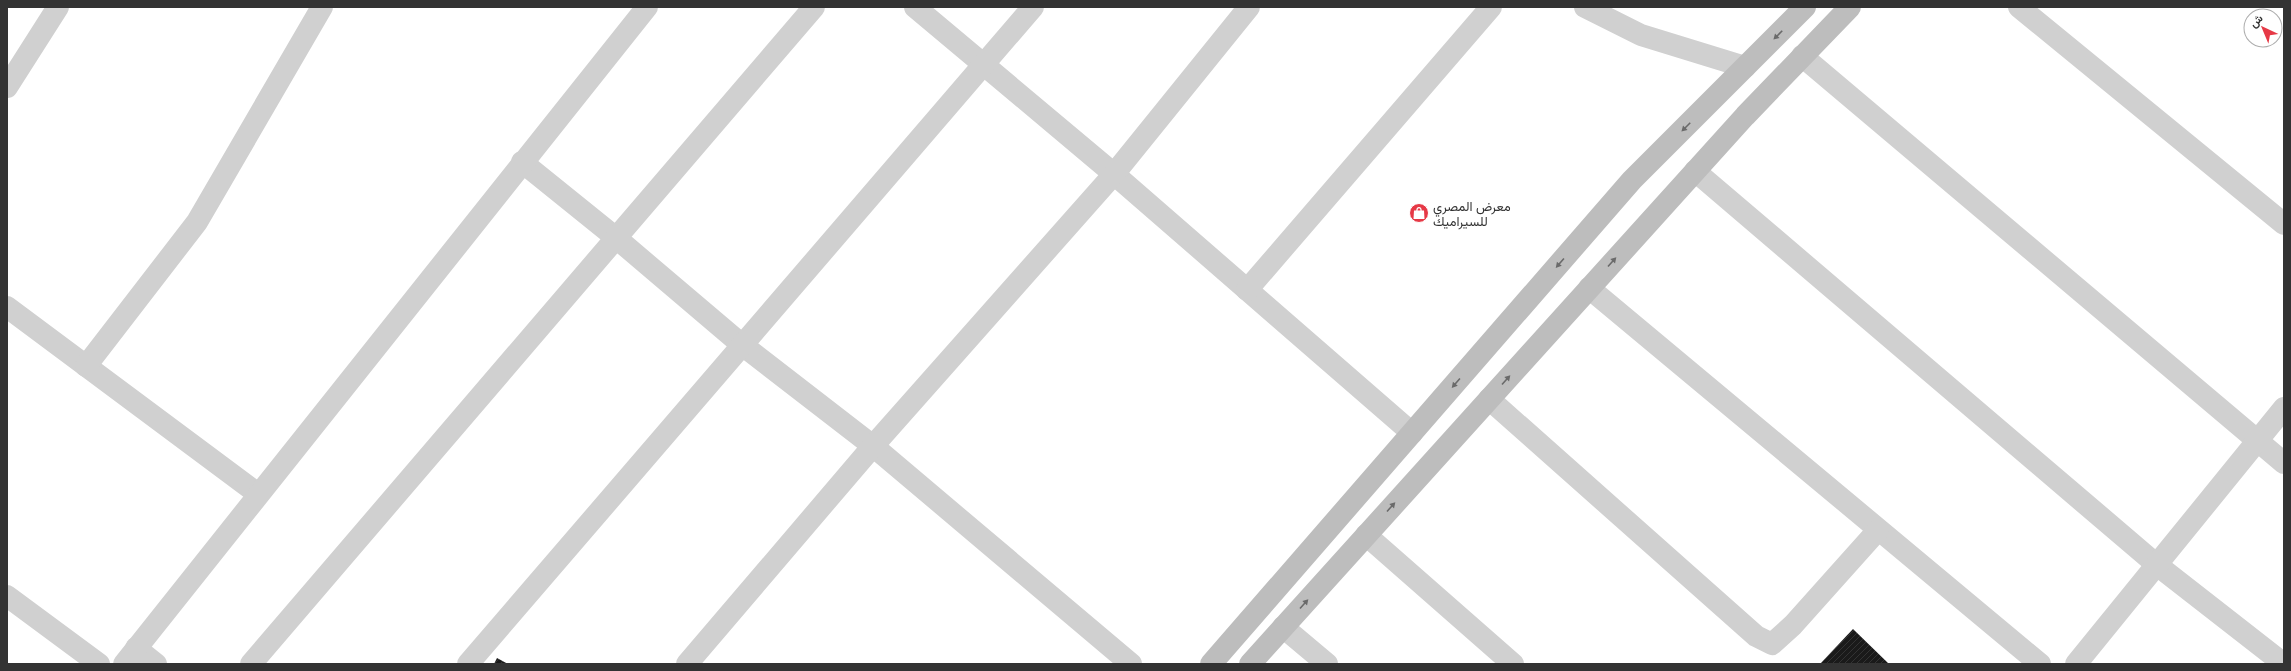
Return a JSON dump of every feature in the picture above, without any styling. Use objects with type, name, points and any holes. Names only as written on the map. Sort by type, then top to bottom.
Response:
[{"type":"main road","points":[[1211,664],[1632,180],[1805,7]]},
{"type":"main road","points":[[1250,664],[1695,171],[1802,56],[1850,7]]},
{"type":"street","points":[[7,87],[58,7]]},
{"type":"street","points":[[86,366],[197,222],[322,7]]},
{"type":"street","points":[[251,664],[615,237],[814,7]]},
{"type":"street","points":[[915,7],[1114,174],[1412,433]]},
{"type":"street","points":[[468,664],[741,344],[1033,7]]},
{"type":"street","points":[[687,664],[873,446],[1114,174],[1250,7]]},
{"type":"street","points":[[1247,290],[1491,7]]},
{"type":"street","points":[[1585,7],[1641,34],[1745,68]]},
{"type":"street","points":[[2019,7],[2284,224]]},
{"type":"street","points":[[156,664],[130,656],[643,8]]},
{"type":"street","points":[[1802,56],[2284,462]]},
{"type":"street","points":[[522,162],[615,237],[741,344],[873,446],[1131,664]]},
{"type":"street","points":[[1695,171],[2157,565],[2284,664]]},
{"type":"street","points":[[1589,288],[2040,664]]},
{"type":"street","points":[[7,307],[258,494]]},
{"type":"street","points":[[1489,399],[1756,636],[1772,644],[1793,625],[1878,530]]},
{"type":"street","points":[[2076,664],[2284,408]]},
{"type":"street","points":[[1366,535],[1513,664]]},
{"type":"street","points":[[7,596],[99,664]]},
{"type":"street","points":[[1283,627],[1327,664]]},
{"type":"building","points":[[1853,629],[1889,664],[1820,664]]},
{"type":"building","points":[[497,658],[508,664],[494,664]]},
{"type":"place","name":"معرض المصري للسيراميك","points":[[1419,213]]}]
